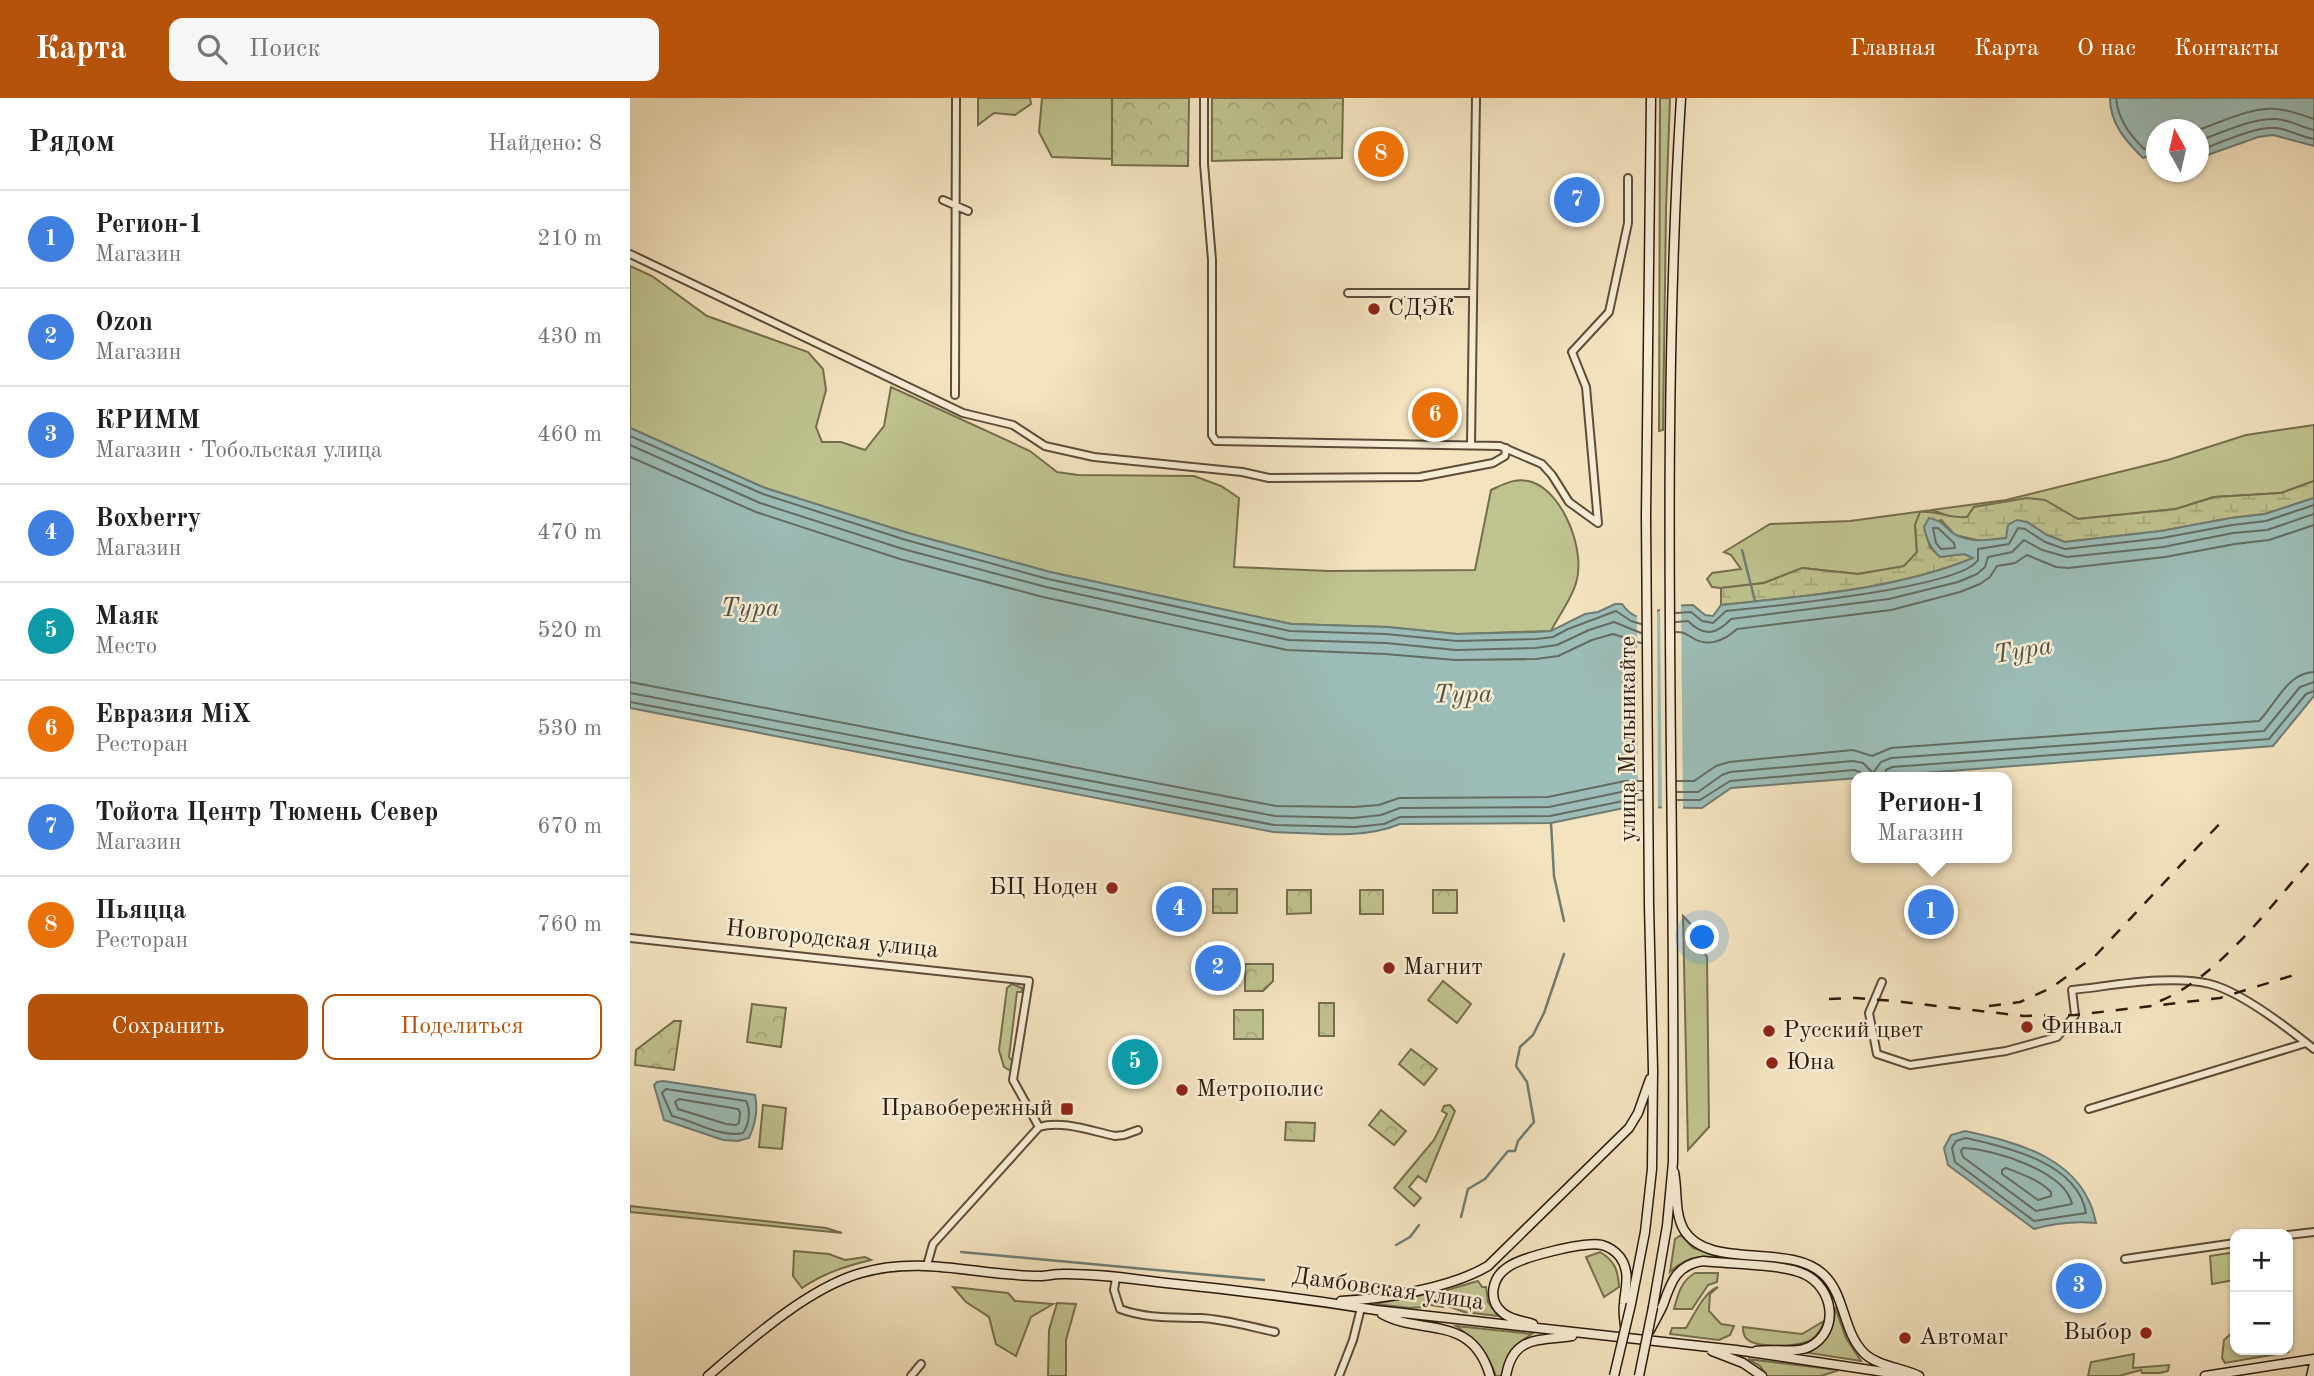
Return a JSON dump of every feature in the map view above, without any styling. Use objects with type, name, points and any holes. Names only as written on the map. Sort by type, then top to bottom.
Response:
[{"type":"main road","name":"улица Мельникайте","points":[[1614,1376],[1625,1332],[1627,1305],[1645,1231],[1652,1169],[1646,516],[1651,98]]},
{"type":"main road","name":"улица Мельникайте","points":[[1639,1376],[1657,1308],[1673,1162],[1669,515],[1674,211],[1681,98]]},
{"type":"main road","points":[[1327,1301],[1381,1297],[1450,1283],[1473,1275],[1500,1257],[1629,1128],[1638,1113],[1653,1070]]},
{"type":"main road","points":[[1673,1162],[1681,1221],[1692,1240],[1702,1246],[1725,1252],[1802,1262],[1815,1268],[1832,1286],[1850,1331],[1865,1354],[1873,1360],[1919,1376]]},
{"type":"main road","points":[[1556,1331],[1503,1313],[1493,1294],[1493,1284],[1508,1266],[1589,1244],[1602,1245],[1611,1249],[1626,1269],[1627,1305]]},
{"type":"main road","points":[[1657,1308],[1675,1275],[1684,1266],[1692,1263],[1703,1261],[1791,1270],[1814,1279],[1828,1300],[1830,1312],[1824,1333],[1802,1349],[1749,1352]]},
{"type":"main road","name":"Дамбовская улица","points":[[709,1376],[804,1301],[860,1273],[901,1265],[1040,1276],[1061,1274],[1116,1278],[1327,1301],[1376,1310],[1749,1352],[1910,1376]]},
{"type":"main road","points":[[1376,1310],[1386,1316],[1436,1326],[1461,1336],[1478,1351],[1490,1376]]},
{"type":"main road","points":[[1506,1376],[1511,1358],[1516,1350],[1526,1343],[1582,1334]]},
{"type":"main road","points":[[1700,1347],[1742,1363],[1762,1376]]},
{"type":"main road","points":[[2205,1376],[2314,1362],[2311,1376]]},
{"type":"street","points":[[955,395],[956,98]]},
{"type":"street","points":[[1204,98],[1204,164],[1212,260],[1212,435],[1216,441],[1494,445],[1542,464],[1569,502],[1598,523],[1586,387],[1572,352],[1609,312],[1628,223],[1628,178]]},
{"type":"street","points":[[1471,444],[1476,98]]},
{"type":"street","points":[[943,201],[968,211]]},
{"type":"street","points":[[630,254],[963,413],[1013,425],[1045,446],[1094,457],[1286,479],[1420,478],[1493,463],[1505,456],[1506,448]]},
{"type":"street","points":[[1348,293],[1473,293]]},
{"type":"street","name":"Новгородская улица","points":[[630,937],[1029,981],[1013,1080],[1039,1127]]},
{"type":"street","points":[[1882,982],[1869,1013],[1877,1055],[1910,1065],[2006,1051],[2057,1037],[2075,1015],[2071,990],[2168,981],[2210,984],[2236,995],[2314,1049]]},
{"type":"street","points":[[2089,1109],[2306,1043]]},
{"type":"street","points":[[927,1265],[933,1244],[1039,1127],[1059,1125],[1115,1136],[1138,1130]]},
{"type":"street","points":[[2293,1234],[2314,1232]]},
{"type":"street","points":[[2125,1259],[2230,1244]]},
{"type":"street","points":[[1116,1278],[1114,1290],[1120,1310],[1161,1318],[1212,1320],[1275,1332]]},
{"type":"street","points":[[1339,1376],[1353,1340],[1361,1308]]},
{"type":"street","points":[[911,1376],[921,1364]]},
{"type":"green space","points":[[978,98],[1030,98],[1031,104],[1015,115],[994,113],[978,125]]},
{"type":"green space","points":[[1042,98],[1187,98],[1175,161],[1052,157],[1039,132]]},
{"type":"green space","points":[[1112,98],[1189,98],[1188,166],[1112,165]]},
{"type":"green space","points":[[1212,98],[1343,98],[1342,158],[1212,161]]},
{"type":"green space","points":[[1660,98],[1670,98],[1663,430],[1659,431]]},
{"type":"green space","points":[[630,266],[652,276],[707,316],[808,352],[823,369],[826,390],[816,427],[822,442],[841,442],[865,450],[884,426],[891,387],[1030,451],[1057,472],[1078,475],[1194,476],[1221,486],[1239,498],[1234,567],[1329,571],[1475,570],[1491,490],[1510,482],[1532,482],[1554,498],[1570,525],[1578,556],[1574,589],[1551,631],[1457,634],[1387,627],[1291,624],[1050,572],[908,533],[765,488],[630,428]]},
{"type":"green space","points":[[2314,425],[2314,481],[2281,493],[2214,497],[2176,509],[2078,519],[2067,514],[2002,503],[1974,507],[1967,517],[1954,518],[1932,510],[1915,525],[1917,552],[1912,560],[1902,567],[1858,574],[1802,568],[1764,583],[1721,588],[1712,587],[1707,579],[1712,573],[1741,569],[1731,555],[1724,552],[1770,524],[1850,521],[2006,500],[2168,460],[2246,435]]},
{"type":"green space","points":[[2314,481],[2314,498],[2265,514],[2161,531],[2065,542],[2047,535],[2027,522],[2006,538],[1981,541],[1955,535],[1941,520],[1924,527],[1930,547],[1940,557],[1964,554],[1974,558],[1913,578],[1881,585],[1721,605],[1721,588],[1764,583],[1802,568],[1858,574],[1904,566],[1917,552],[1915,525],[1920,512],[1967,517],[1974,507],[2027,498],[2045,500],[2078,519],[2176,509],[2214,497],[2281,493]]},
{"type":"green space","points":[[1213,889],[1237,889],[1237,913],[1213,913]]},
{"type":"green space","points":[[1287,890],[1311,890],[1311,913],[1287,914]]},
{"type":"green space","points":[[1360,890],[1383,890],[1383,914],[1360,914]]},
{"type":"green space","points":[[1433,890],[1457,890],[1457,913],[1433,913]]},
{"type":"green space","points":[[1683,916],[1703,937],[1707,957],[1709,1127],[1688,1150]]},
{"type":"green space","points":[[1245,964],[1273,964],[1273,981],[1263,991],[1245,991]]},
{"type":"green space","points":[[1443,981],[1471,1004],[1457,1023],[1428,1000]]},
{"type":"green space","points":[[1012,984],[1022,988],[1022,992],[1017,992],[1009,1057],[1013,1062],[1011,1071],[1004,1067],[999,1050],[1007,988]]},
{"type":"green space","points":[[1319,1003],[1334,1003],[1334,1036],[1319,1036]]},
{"type":"green space","points":[[752,1004],[786,1008],[781,1047],[747,1042]]},
{"type":"green space","points":[[1234,1010],[1263,1010],[1263,1039],[1234,1039]]},
{"type":"green space","points":[[674,1021],[681,1021],[674,1070],[635,1065],[636,1050]]},
{"type":"green space","points":[[1411,1049],[1437,1069],[1424,1085],[1399,1064]]},
{"type":"green space","points":[[763,1105],[786,1108],[782,1149],[759,1147]]},
{"type":"green space","points":[[1450,1105],[1455,1111],[1426,1182],[1418,1176],[1409,1187],[1421,1198],[1414,1206],[1394,1188],[1434,1140],[1447,1114],[1442,1111],[1444,1106]]},
{"type":"green space","points":[[1381,1110],[1406,1131],[1394,1145],[1369,1125]]},
{"type":"green space","points":[[1286,1122],[1315,1123],[1314,1141],[1285,1140]]},
{"type":"green space","points":[[630,1206],[826,1228],[842,1233],[630,1212]]},
{"type":"green space","points":[[1681,1235],[1693,1248],[1714,1257],[1690,1259],[1670,1272],[1675,1239]]},
{"type":"green space","points":[[794,1251],[829,1254],[845,1260],[865,1257],[871,1260],[835,1271],[802,1288],[793,1276]]},
{"type":"green space","points":[[1600,1252],[1612,1263],[1619,1281],[1619,1287],[1604,1297],[1586,1257]]},
{"type":"green space","points":[[2230,1253],[2230,1281],[2212,1284],[2210,1256]]},
{"type":"green space","points":[[1695,1273],[1718,1273],[1717,1282],[1708,1285],[1692,1309],[1674,1309],[1683,1284]]},
{"type":"green space","points":[[1478,1281],[1482,1287],[1486,1287],[1488,1302],[1498,1316],[1464,1312],[1448,1306],[1447,1290]]},
{"type":"green space","points":[[953,1287],[1008,1293],[1015,1301],[1053,1304],[1031,1317],[1016,1356],[996,1344],[989,1317],[966,1302]]},
{"type":"green space","points":[[1718,1287],[1710,1294],[1709,1311],[1721,1324],[1734,1326],[1730,1335],[1719,1340],[1670,1334],[1672,1328],[1686,1328],[1704,1299]]},
{"type":"green space","points":[[1442,1291],[1443,1307],[1425,1304],[1424,1307],[1410,1308],[1375,1304]]},
{"type":"green space","points":[[1057,1303],[1076,1304],[1066,1340],[1066,1376],[1048,1376],[1049,1330]]},
{"type":"green space","points":[[1835,1307],[1846,1338],[1861,1361],[1809,1353],[1829,1334]]},
{"type":"green space","points":[[1824,1321],[1820,1331],[1812,1339],[1788,1345],[1751,1342],[1744,1336],[1743,1331],[1743,1327],[1802,1334]]},
{"type":"green space","points":[[1456,1326],[1532,1334],[1512,1351],[1503,1376],[1496,1376],[1480,1348]]},
{"type":"green space","points":[[2230,1335],[2230,1355],[2271,1355],[2225,1363],[2222,1358],[2224,1340]]},
{"type":"green space","points":[[2134,1354],[2133,1368],[2169,1365],[2168,1371],[2142,1373],[2141,1370],[2119,1376],[2088,1376],[2091,1362]]},
{"type":"green space","points":[[1748,1359],[1839,1370],[1821,1376],[1767,1376],[1760,1366]]},
{"type":"water","points":[[2110,98],[2314,98],[2314,146],[2273,135],[2258,137],[2209,154],[2209,119],[2146,119],[2146,157],[2143,158],[2116,124]]},
{"type":"water","name":"Тура","points":[[630,428],[765,488],[908,533],[1050,572],[1291,624],[1387,627],[1457,634],[1551,631],[1585,614],[1598,612],[1615,604],[1622,604],[1628,611],[1640,617],[1678,605],[1693,605],[1705,615],[1713,616],[1721,605],[1881,585],[1943,569],[1973,558],[1964,554],[1940,557],[1931,547],[1925,532],[1924,527],[1929,518],[1939,522],[1952,533],[1968,539],[2006,538],[2008,525],[2017,520],[2027,522],[2047,535],[2065,542],[2161,531],[2265,514],[2314,498],[2314,696],[2273,746],[1937,772],[1851,772],[1851,779],[1731,788],[1702,808],[1629,807],[1551,823],[1400,824],[1370,832],[1338,834],[1273,832],[630,708]]},
{"type":"water","points":[[663,1081],[755,1095],[755,1117],[749,1138],[738,1141],[723,1140],[664,1120],[654,1085]]},
{"type":"water","points":[[1965,1131],[2007,1141],[2047,1158],[2064,1169],[2078,1183],[2089,1201],[2096,1223],[2065,1223],[2034,1229],[1948,1165],[1944,1148],[1951,1135]]},
{"type":"pier","points":[[1681,602],[1683,811],[1662,811],[1660,606]]},
{"type":"pier","points":[[1657,608],[1658,811],[1638,810],[1637,612],[1643,614]]},
{"type":"waterway","points":[[1742,550],[1755,601]]},
{"type":"waterway","points":[[1551,823],[1554,876],[1564,921]]},
{"type":"waterway","points":[[1461,1217],[1468,1189],[1485,1179],[1508,1151],[1515,1151],[1518,1141],[1534,1122],[1527,1082],[1516,1066],[1520,1047],[1533,1035],[1544,1013],[1564,954]]},
{"type":"waterway","points":[[1396,1245],[1410,1237],[1419,1225]]},
{"type":"waterway","points":[[961,1252],[1264,1280]]},
{"type":"railway","points":[[1989,1006],[2020,1002],[2051,988],[2096,955],[2226,817]]},
{"type":"railway","points":[[2160,1001],[2182,990],[2224,957],[2314,857]]},
{"type":"railway","points":[[1829,999],[1894,1001],[2024,1016],[2075,1015],[2220,998],[2294,975]]},
{"type":"place","name":"Пьяцца","points":[[1381,154]]},
{"type":"place","name":"Тойота Центр Тюмень Север","points":[[1577,200]]},
{"type":"place","name":"СДЭК","points":[[1374,309]]},
{"type":"place","name":"Евразия MiX","points":[[1435,415]]},
{"type":"place","name":"БЦ Ноден","points":[[1112,888]]},
{"type":"place","name":"Boxberry","points":[[1179,909]]},
{"type":"place","name":"Регион-1","points":[[1931,912]]},
{"type":"place","name":"Ozon","points":[[1218,968]]},
{"type":"place","name":"Магнит","points":[[1389,968]]},
{"type":"place","name":"Финвал","points":[[2027,1027]]},
{"type":"place","name":"Русский цвет","points":[[1769,1031]]},
{"type":"place","name":"Маяк","points":[[1135,1062]]},
{"type":"place","name":"Юна","points":[[1772,1063]]},
{"type":"place","name":"Метрополис","points":[[1182,1090]]},
{"type":"place","name":"Правобережный","points":[[1067,1109]]},
{"type":"place","name":"КРИММ","points":[[2079,1286]]},
{"type":"place","name":"Выбор","points":[[2146,1333]]},
{"type":"place","name":"Автомаг","points":[[1905,1338]]}]
